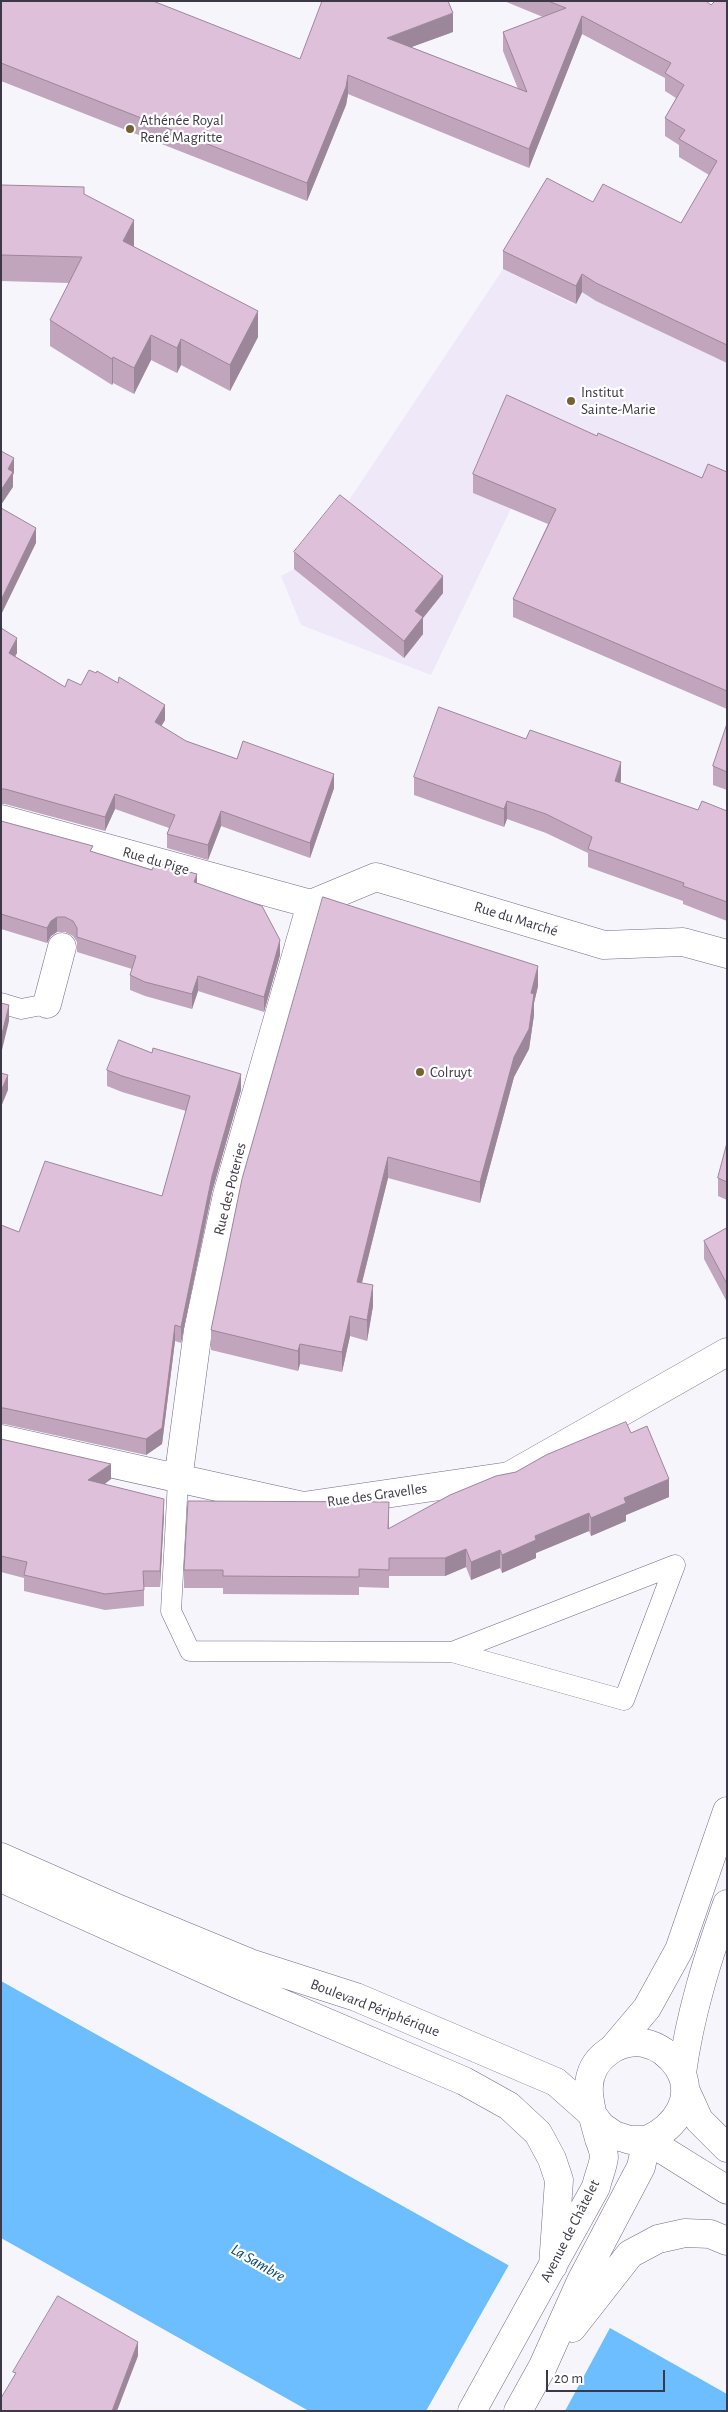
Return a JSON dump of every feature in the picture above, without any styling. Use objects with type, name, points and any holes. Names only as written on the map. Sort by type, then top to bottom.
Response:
[{"type":"main road","name":"Rue du Pige","points":[[1,818],[89,853],[311,904]]},
{"type":"main road","name":"Rue du Marché","points":[[311,904],[376,877],[604,945],[684,942],[727,954]]},
{"type":"main road","name":"Rue des Poteries","points":[[178,1480],[198,1330],[227,1195],[311,904]]},
{"type":"main road","points":[[47,1004],[62,947]]},
{"type":"main road","name":"Rue des Gravelles","points":[[1,1439],[178,1480],[303,1506],[509,1476],[727,1352]]},
{"type":"main road","name":"Avenue de Châtelet","points":[[614,2048],[647,2008],[679,1950],[727,1811]]},
{"type":"main road","name":"Boulevard Périphérique","points":[[1,1857],[119,1909],[241,1959],[356,1997],[556,2082],[614,2135],[630,2140],[648,2140],[727,2190]]},
{"type":"main road","points":[[1,1878],[239,1985],[464,2081],[509,2106],[538,2133],[552,2158],[559,2180],[554,2266]]},
{"type":"main road","points":[[518,2411],[590,2287],[641,2167],[648,2140],[663,2133],[675,2121],[683,2106],[683,2081],[688,2028],[707,1958],[727,1904]]},
{"type":"main road","name":"Avenue de Châtelet","points":[[472,2411],[554,2266],[596,2187],[604,2156],[588,2099],[588,2083],[592,2069],[602,2056],[614,2048],[629,2043],[644,2043],[658,2048],[672,2058],[683,2081]]},
{"type":"main road","points":[[683,2081],[699,2120],[727,2148]]},
{"type":"main road","points":[[590,2287],[630,2254],[658,2239],[686,2232],[710,2234],[727,2240]]},
{"type":"lane","points":[[1,1004],[21,1009],[47,1004]]},
{"type":"lane","points":[[178,1480],[171,1611],[190,1651],[452,1652],[624,1700],[675,1565],[452,1652]]},
{"type":"shaded area","name":"Institut Sainte-Marie","points":[[727,242],[727,582],[517,496],[431,675],[301,625],[281,576],[294,569],[341,512],[503,269],[575,305],[582,292]]},
{"type":"water","name":"La Sambre","points":[[1,1981],[508,2265],[610,2328],[727,2394],[727,2411],[309,2411],[1,2238]]},
{"type":"pier","points":[[510,2263],[611,2326],[565,2411],[426,2411]]},
{"type":"building","points":[[1,1],[153,1],[300,59],[322,1],[448,1],[453,13],[387,38],[527,92],[503,32],[566,8],[548,1],[706,1],[711,5],[715,1],[727,1],[727,345],[596,283],[582,274],[576,286],[503,251],[547,178],[593,202],[603,184],[681,223],[717,161],[679,139],[685,130],[665,118],[684,85],[665,73],[671,63],[582,16],[529,149],[348,75],[346,87],[307,183],[1,63]]},
{"type":"building","points":[[1,185],[84,187],[84,194],[134,220],[123,241],[258,311],[230,365],[181,339],[177,348],[151,335],[134,368],[113,357],[112,359],[50,320],[82,257],[1,255]]},
{"type":"building","points":[[507,395],[597,436],[598,433],[702,478],[708,464],[727,472],[727,691],[513,599],[556,509],[473,474]]},
{"type":"building","points":[[1,451],[14,458],[8,469],[13,472],[1,490]]},
{"type":"building","points":[[340,495],[443,576],[415,611],[423,617],[404,641],[294,552]]},
{"type":"building","points":[[1,508],[36,528],[1,600]]},
{"type":"building","points":[[1,628],[17,638],[9,653],[65,687],[68,679],[81,685],[89,670],[96,673],[97,671],[118,683],[119,677],[165,705],[155,722],[186,741],[237,759],[243,741],[334,774],[310,843],[221,811],[208,845],[167,834],[175,815],[115,794],[105,817],[1,789]]},
{"type":"building","points":[[439,707],[526,739],[530,730],[621,762],[615,781],[698,810],[702,801],[727,811],[727,902],[683,886],[684,883],[588,849],[592,837],[546,814],[507,801],[504,809],[414,777]]},
{"type":"building","points":[[727,724],[727,772],[713,766]]},
{"type":"building","points":[[1,821],[93,846],[90,851],[152,870],[155,863],[197,874],[194,882],[262,906],[280,940],[264,997],[198,976],[192,994],[145,982],[130,975],[136,956],[77,937],[77,928],[73,921],[65,917],[57,917],[51,921],[47,928],[1,914]]},
{"type":"building","points":[[323,897],[538,966],[531,993],[534,994],[529,1029],[514,1057],[480,1182],[388,1157],[357,1282],[373,1285],[367,1320],[350,1316],[342,1352],[300,1344],[298,1351],[211,1330],[242,1179]]},
{"type":"building","points":[[1,1003],[9,1005],[1,1038]]},
{"type":"building","points":[[119,1040],[152,1053],[153,1048],[241,1074],[212,1176],[181,1327],[175,1325],[162,1428],[146,1439],[1,1408],[1,1225],[19,1232],[45,1161],[162,1196],[190,1096],[107,1070]]},
{"type":"building","points":[[1,1073],[8,1075],[1,1091]]},
{"type":"building","points":[[727,1143],[727,1182],[718,1178]]},
{"type":"building","points":[[727,1228],[727,1284],[704,1241]]},
{"type":"building","points":[[626,1422],[631,1433],[647,1426],[669,1479],[624,1498],[626,1503],[591,1518],[589,1513],[535,1536],[536,1540],[502,1555],[500,1550],[471,1562],[466,1549],[445,1558],[389,1558],[389,1570],[359,1569],[359,1577],[223,1576],[223,1570],[184,1570],[188,1501],[389,1502],[388,1529],[450,1495],[496,1476],[516,1472],[546,1455]]},
{"type":"building","points":[[1,1439],[111,1464],[88,1480],[164,1499],[160,1571],[143,1571],[144,1590],[105,1594],[24,1575],[27,1562],[1,1556]]},
{"type":"building","points":[[58,2296],[138,2342],[112,2411],[1,2411],[1,2398],[16,2373],[13,2372]]},
{"type":"place","name":"Athénée Royal René Magritte","points":[[130,129]]},
{"type":"place","name":"Institut Sainte-Marie","points":[[571,401]]},
{"type":"place","name":"Colruyt","points":[[420,1072]]}]
